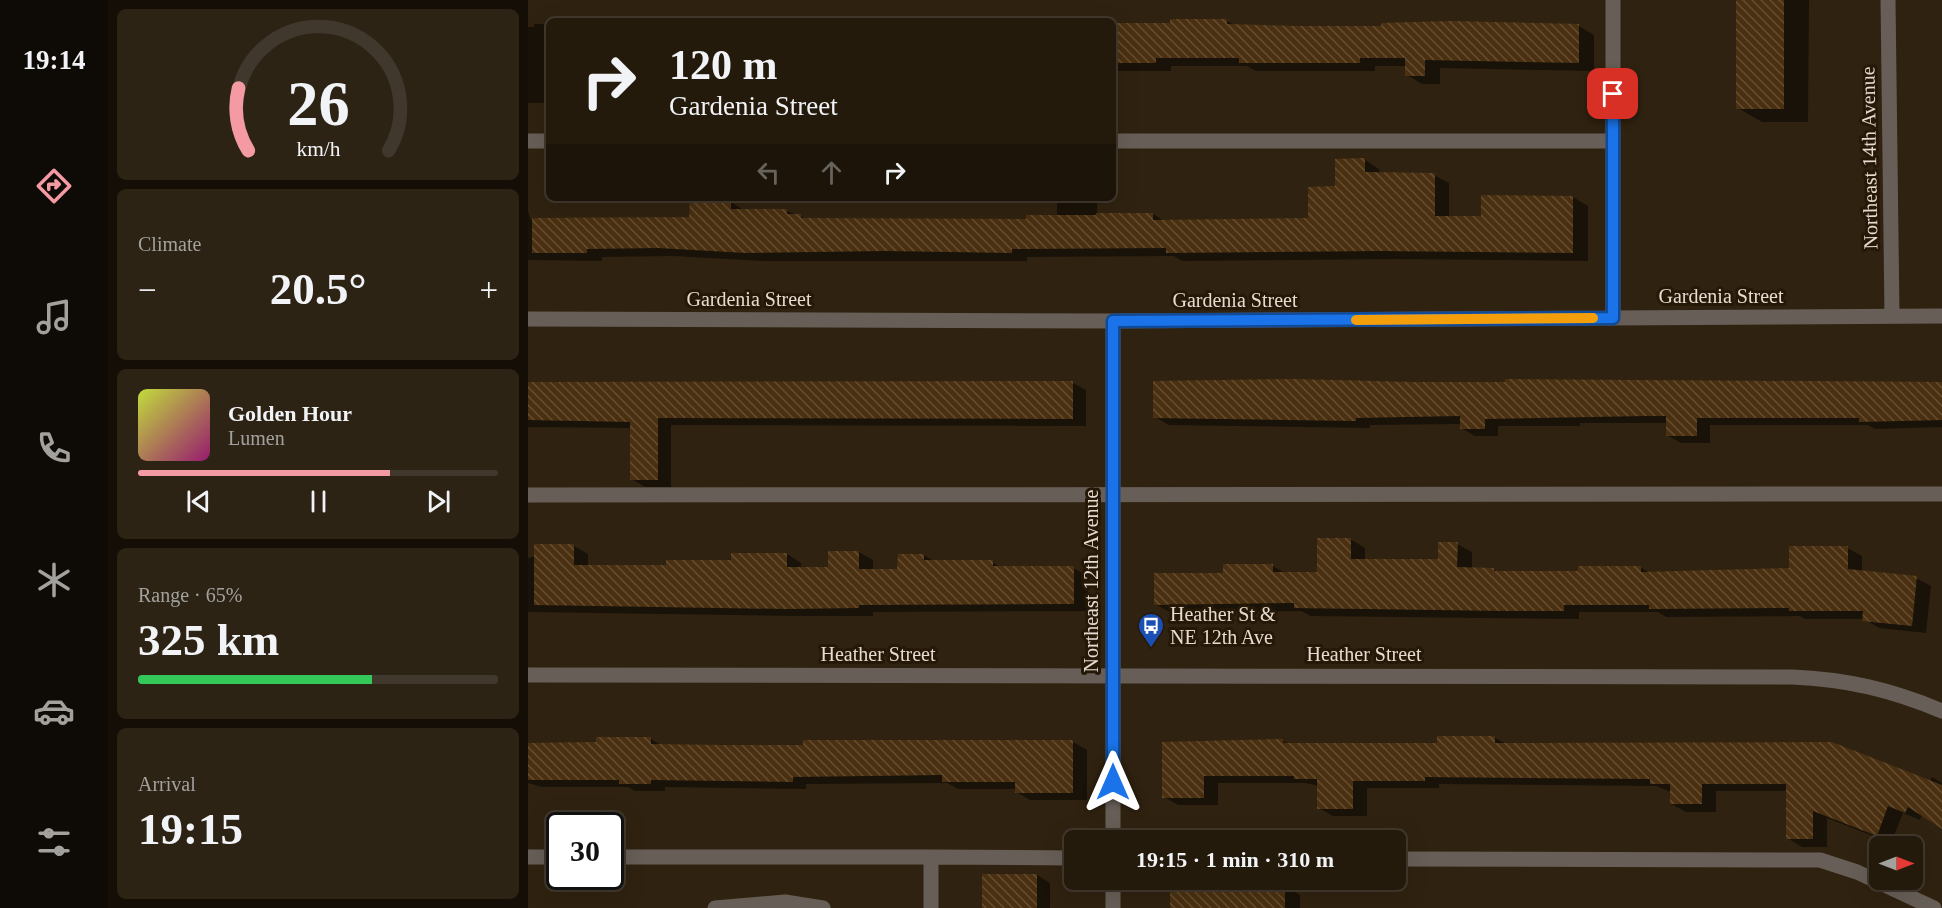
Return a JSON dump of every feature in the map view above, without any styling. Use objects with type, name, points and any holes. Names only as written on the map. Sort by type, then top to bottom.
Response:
[{"type":"street","points":[[1613,0],[1613,318]]},
{"type":"street","name":"Northeast 14th Avenue","points":[[1888,0],[1892,316]]},
{"type":"street","points":[[528,141],[546,141]]},
{"type":"street","points":[[1116,141],[1613,141]]},
{"type":"street","name":"Gardenia Street","points":[[528,319],[1113,321],[1942,316]]},
{"type":"street","name":"Northeast 12th Avenue","points":[[1113,321],[1113,830]]},
{"type":"street","points":[[528,495],[1942,494]]},
{"type":"street","name":"Heather Street","points":[[528,675],[1792,676],[1835,679],[1878,687],[1942,711]]},
{"type":"street","points":[[528,857],[546,857]]},
{"type":"street","points":[[624,857],[1064,858]]},
{"type":"street","points":[[931,857],[931,908]]},
{"type":"street","points":[[1406,858],[1820,860],[1857,872],[1934,908]]},
{"type":"street","points":[[1113,890],[1113,908]]},
{"type":"street","points":[[715,908],[785,902],[823,908]]},
{"type":"building","points":[[1736,0],[1784,0],[1784,109],[1736,109]]},
{"type":"building","points":[[1170,19],[1227,19],[1227,24],[1296,26],[1381,26],[1381,23],[1451,21],[1579,24],[1579,63],[1425,60],[1425,76],[1405,76],[1405,58],[1360,58],[1360,63],[1239,63],[1239,58],[1156,58],[1156,63],[1116,63],[1116,23],[1170,23]]},
{"type":"building","points":[[1365,158],[1365,172],[1435,173],[1435,216],[1481,216],[1481,195],[1573,196],[1573,253],[1378,251],[1166,253],[1166,248],[1012,249],[1012,253],[886,251],[746,253],[658,248],[587,249],[587,253],[532,253],[532,218],[689,217],[690,201],[731,201],[731,209],[787,209],[787,214],[801,214],[801,218],[1026,219],[1026,215],[1153,213],[1153,220],[1308,218],[1308,187],[1335,186],[1335,159]]},
{"type":"building","points":[[1294,379],[1414,382],[1505,382],[1505,379],[1942,382],[1942,420],[1859,422],[1859,418],[1697,418],[1697,436],[1666,436],[1666,416],[1485,419],[1485,429],[1460,429],[1460,416],[1356,418],[1356,421],[1153,418],[1153,381]]},
{"type":"building","points":[[1073,381],[1073,419],[658,418],[658,480],[630,480],[630,422],[528,420],[528,382]]},
{"type":"building","points":[[1317,538],[1351,538],[1351,559],[1438,559],[1438,542],[1458,542],[1457,567],[1494,568],[1494,571],[1578,571],[1578,566],[1641,566],[1641,572],[1789,568],[1789,546],[1848,546],[1848,569],[1917,576],[1912,626],[1862,621],[1863,611],[1789,611],[1789,608],[1649,609],[1649,605],[1564,605],[1564,611],[1505,611],[1294,608],[1294,603],[1154,605],[1154,573],[1223,573],[1223,564],[1273,564],[1273,572],[1317,572]]},
{"type":"building","points":[[534,544],[574,544],[574,565],[666,565],[666,560],[731,560],[731,553],[787,553],[787,567],[828,567],[828,551],[859,551],[859,569],[897,569],[898,554],[924,554],[924,560],[993,560],[993,566],[1074,566],[1074,604],[859,605],[859,608],[787,609],[534,605]]},
{"type":"building","points":[[1437,736],[1495,736],[1495,743],[1832,742],[1942,785],[1942,829],[1908,807],[1905,813],[1888,806],[1877,836],[1813,811],[1813,839],[1786,839],[1786,784],[1702,784],[1702,804],[1670,804],[1670,784],[1650,784],[1650,779],[1425,777],[1425,781],[1353,781],[1353,809],[1317,809],[1317,779],[1294,779],[1294,776],[1204,776],[1204,798],[1162,798],[1162,742],[1283,739],[1283,743],[1437,743]]},
{"type":"building","points":[[596,737],[651,737],[651,744],[723,745],[803,745],[803,740],[1073,740],[1073,793],[1015,793],[1015,782],[942,782],[942,775],[793,777],[793,782],[651,780],[651,784],[619,784],[619,780],[528,780],[528,743],[596,742]]},
{"type":"building","points":[[982,874],[1037,874],[1037,908],[982,908]]},
{"type":"building","points":[[1170,890],[1285,890],[1285,908],[1170,908]]},
{"type":"slow traffic","points":[[1356,320],[1593,318]]},
{"type":"place","name":"Heather St & NE 12th Ave","points":[[1151,649]]},
{"type":"route","points":[[1113,782],[1113,321],[1613,318],[1613,94]]}]
